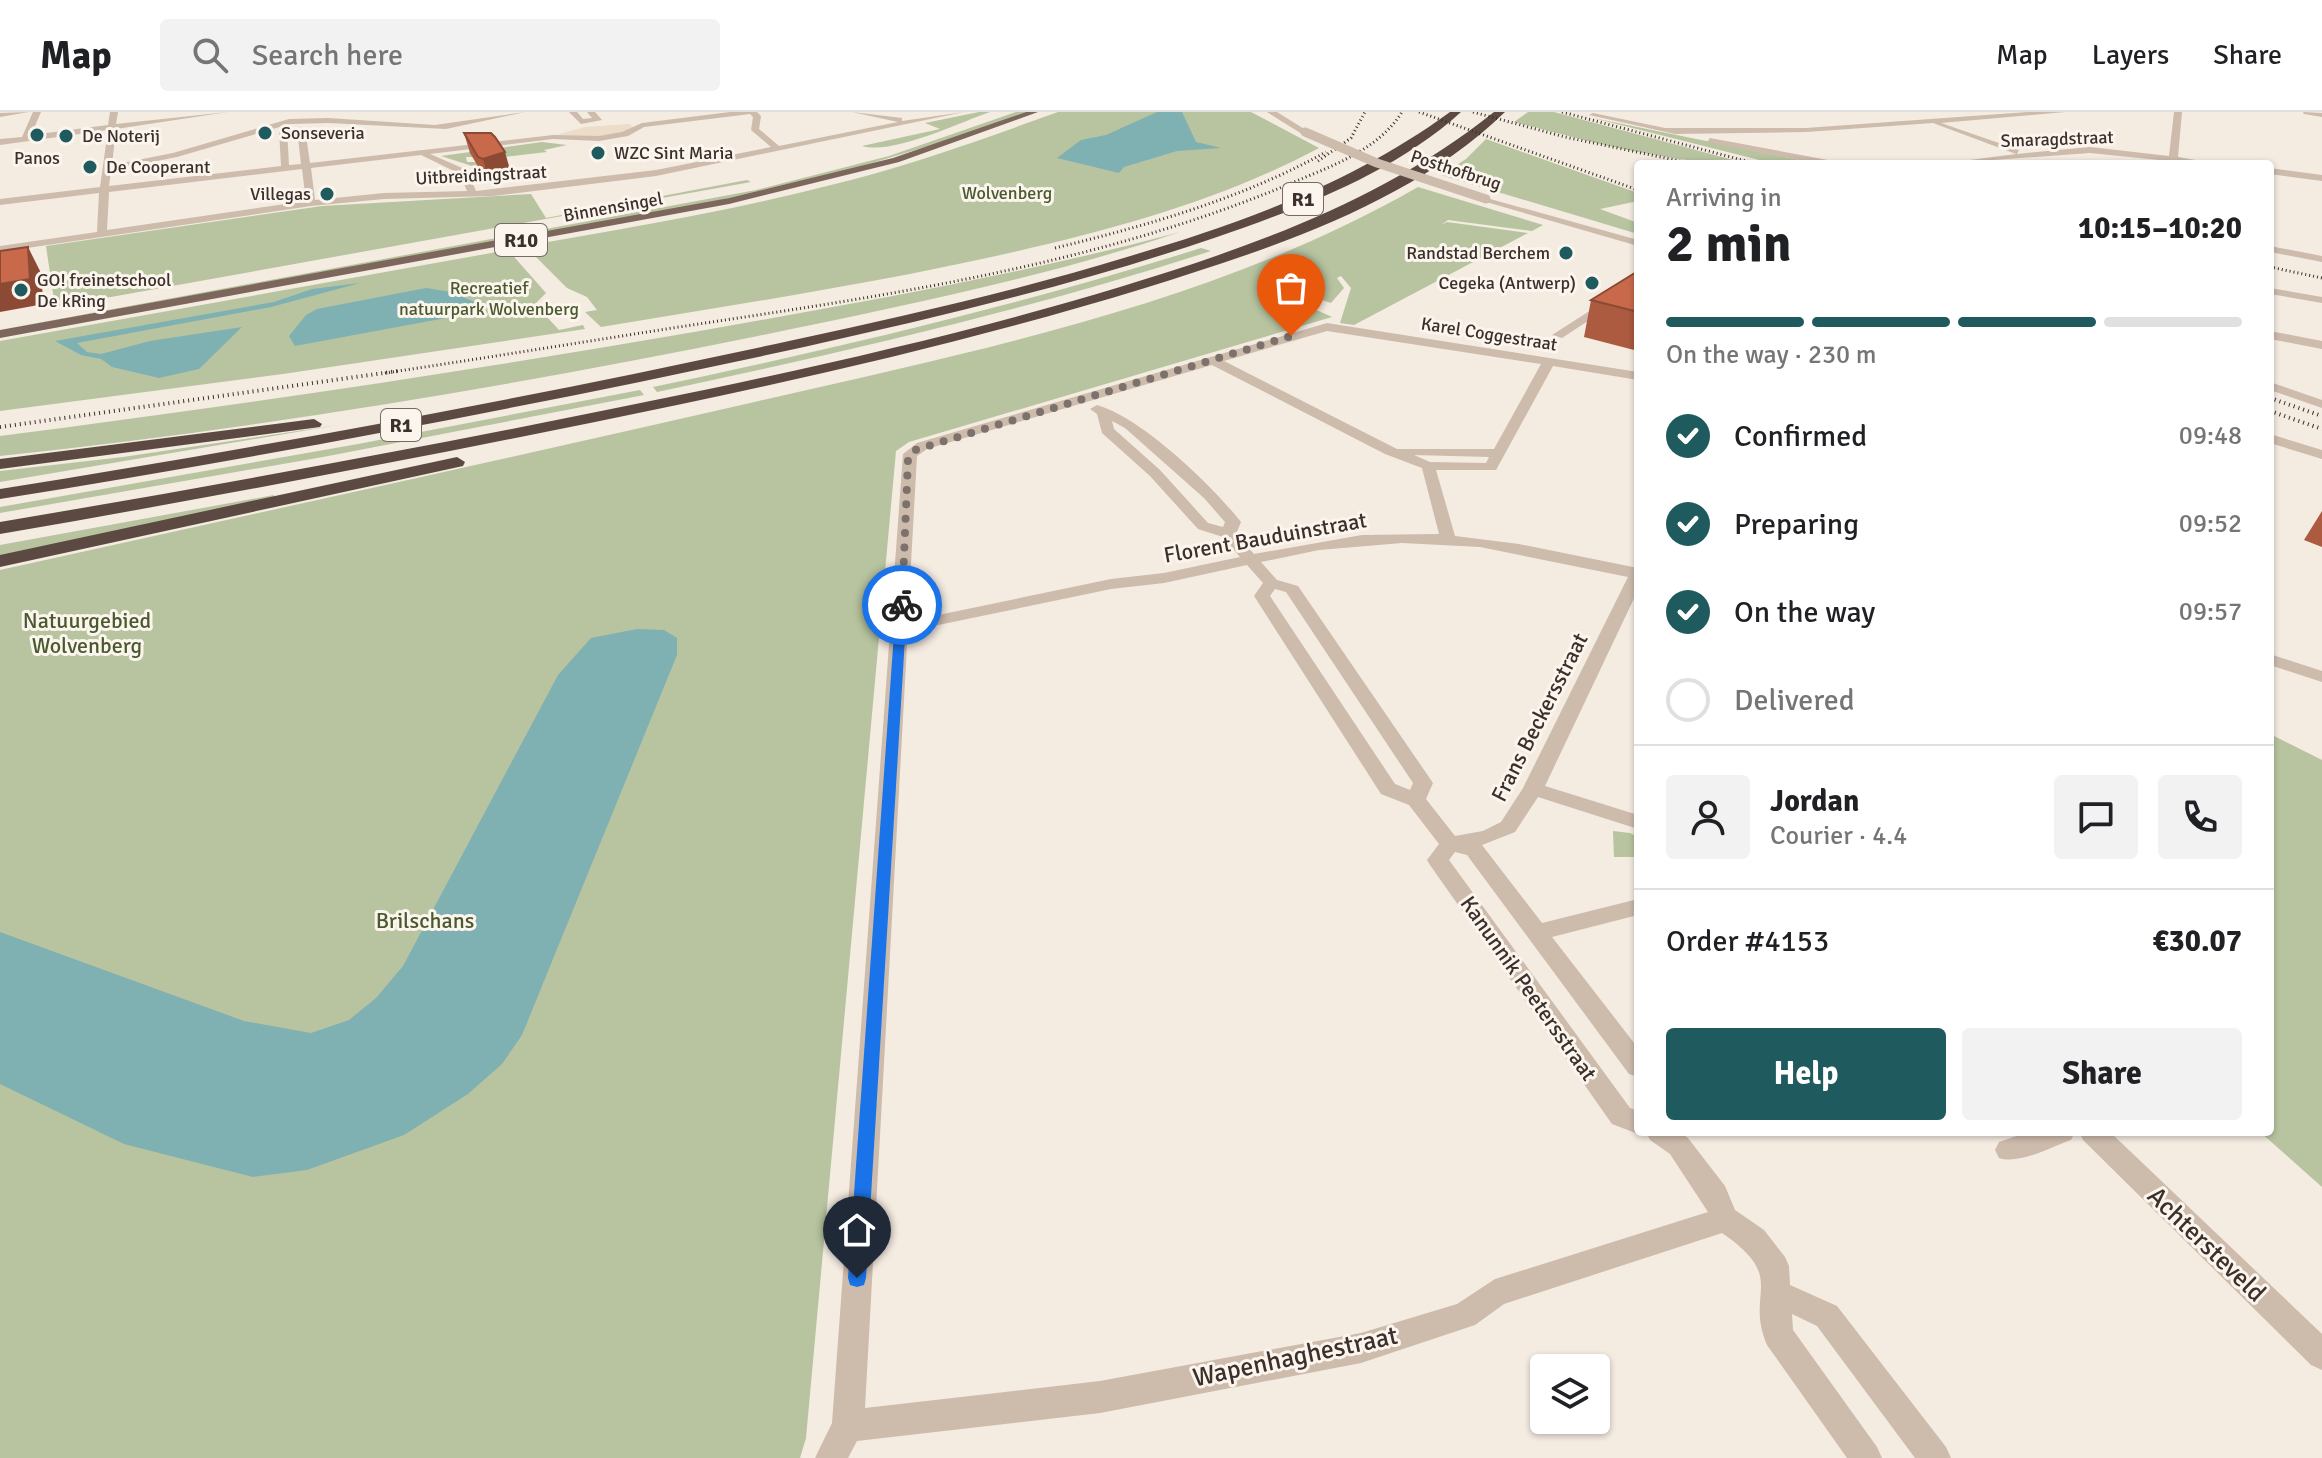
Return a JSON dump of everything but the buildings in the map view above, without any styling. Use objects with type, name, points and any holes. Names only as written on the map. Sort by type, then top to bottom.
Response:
[{"type":"highway","name":"R1","points":[[0,494],[526,402],[794,345],[1051,283],[1212,234],[1286,206],[1365,170],[1420,138],[1456,112]]},
{"type":"highway","name":"R1","points":[[0,528],[340,468],[654,405],[964,335],[1094,299],[1224,258],[1325,219],[1387,188],[1460,145],[1500,112]]},
{"type":"highway","points":[[0,464],[276,430],[622,370],[794,345]]},
{"type":"highway","points":[[0,561],[581,435],[654,405]]},
{"type":"main road","name":"Binnensingel","points":[[0,324],[738,191],[860,162],[1009,112]]},
{"type":"main road","name":"Binnensingel","points":[[0,334],[746,198],[905,157],[1034,112]]},
{"type":"street","points":[[0,115],[25,112]]},
{"type":"street","points":[[25,139],[37,112]]},
{"type":"street","points":[[102,232],[114,112]]},
{"type":"street","points":[[0,142],[224,112]]},
{"type":"street","points":[[108,168],[174,155],[298,120],[439,123],[521,112]]},
{"type":"street","points":[[573,112],[581,122],[598,120],[591,112]]},
{"type":"street","points":[[0,202],[553,137],[574,140],[604,137],[627,133],[642,125],[751,112],[757,116],[755,130],[778,149]]},
{"type":"street","points":[[856,112],[911,123]]},
{"type":"street","name":"Uitbreidingstraat","points":[[0,249],[311,203],[470,194],[656,173],[960,112]]},
{"type":"street","name":"Posthofbrug","points":[[1271,112],[1305,132],[1377,163],[1486,199],[1634,242]]},
{"type":"street","points":[[1663,130],[1712,134],[1806,130],[2059,112]]},
{"type":"street","points":[[2173,160],[2178,112]]},
{"type":"street","points":[[2307,112],[2322,115]]},
{"type":"street","points":[[1595,113],[1813,160]]},
{"type":"street","points":[[1897,113],[1919,122]]},
{"type":"street","points":[[298,120],[311,203]]},
{"type":"street","points":[[1930,121],[2023,155]]},
{"type":"street","points":[[416,152],[439,123]]},
{"type":"street","points":[[278,127],[285,167]]},
{"type":"street","name":"Smaragdstraat","points":[[1979,160],[2090,150],[2165,160]]},
{"type":"street","points":[[416,152],[464,172],[472,189],[470,194]]},
{"type":"street","points":[[2274,172],[2322,178]]},
{"type":"street","points":[[2274,250],[2322,259]]},
{"type":"street","points":[[1558,335],[1634,286]]},
{"type":"street","points":[[2274,292],[2322,300]]},
{"type":"street","name":"Karel Coggestraat","points":[[1213,360],[1318,328],[1334,327],[1634,375]]},
{"type":"street","points":[[2274,336],[2322,345]]},
{"type":"street","points":[[831,1458],[848,1426],[901,621],[908,460],[915,450],[1213,360],[1390,451],[1428,466],[1491,467],[1549,362]]},
{"type":"street","points":[[2274,387],[2322,404]]},
{"type":"street","name":"Kanunnik Peetersstraat","points":[[1082,399],[1104,414],[1130,425],[1209,495],[1233,522],[1228,534]]},
{"type":"street","name":"Kanunnik Peetersstraat","points":[[1104,414],[1107,430],[1155,473],[1203,526],[1228,534],[1271,583],[1292,589],[1423,783],[1416,800]]},
{"type":"street","points":[[2274,437],[2322,455]]},
{"type":"street","points":[[1390,451],[1498,453]]},
{"type":"street","points":[[1428,466],[1448,538]]},
{"type":"street","name":"Florent Bauduinstraat","points":[[901,621],[924,623],[1111,584],[1135,583],[1226,566],[1249,557],[1378,538],[1448,538],[1516,545],[1634,573]]},
{"type":"street","name":"Kanunnik Peetersstraat","points":[[1271,583],[1262,596],[1388,789],[1416,800],[1450,844],[1474,850],[1634,1062]]},
{"type":"street","name":"Frans Beckersstraat","points":[[1450,844],[1488,837],[1508,827],[1533,789],[1629,612],[1634,591]]},
{"type":"street","points":[[2274,660],[2322,677]]},
{"type":"street","points":[[1533,789],[1634,821]]},
{"type":"street","name":"Kanunnik Peetersstraat","points":[[1450,844],[1438,860],[1621,1116],[1634,1121]]},
{"type":"street","name":"Kanunnik Peetersstraat","points":[[1536,933],[1634,908]]},
{"type":"street","points":[[1665,1136],[1679,1146],[1697,1169],[1715,1195],[1725,1219],[1754,1239],[1775,1266],[1778,1335],[1866,1458]]},
{"type":"street","points":[[2008,1150],[2050,1136]]},
{"type":"street","name":"Achtersteveld","points":[[2096,1136],[2322,1355]]},
{"type":"street","name":"Wapenhaghestraat","points":[[848,1426],[1100,1397],[1361,1348],[1465,1315],[1495,1293],[1725,1219]]},
{"type":"street","points":[[1777,1293],[1827,1316],[1935,1458]]},
{"type":"green space","points":[[990,112],[908,142],[875,148],[862,146],[940,129],[925,123]]},
{"type":"green space","points":[[1016,112],[1026,112],[952,139],[852,169],[690,207],[0,330],[756,190],[889,156]]},
{"type":"green space","name":"Wolvenberg","points":[[1058,112],[1251,112],[1319,148],[1202,199],[1080,236],[898,276],[601,327],[585,312],[597,310],[587,297],[567,288],[525,246],[717,211],[860,178]]},
{"type":"green space","points":[[1528,112],[1554,112],[1733,160],[1689,160],[1660,156],[1514,122]]},
{"type":"green space","points":[[1593,118],[1800,160],[1759,160]]},
{"type":"green space","points":[[1486,139],[1634,192],[1634,202],[1600,209],[1634,222],[1634,233],[1441,175],[1466,159]]},
{"type":"green space","points":[[542,142],[567,145],[544,150],[547,152],[466,157],[467,162],[476,162],[489,180],[481,181],[472,166],[441,156]]},
{"type":"green space","points":[[747,180],[751,182],[55,307],[46,246],[322,206],[531,194],[546,218]]},
{"type":"green space","name":"Brilschans","points":[[1418,187],[1543,225],[1532,231],[1448,220],[1441,225],[1447,222],[1528,233],[1354,325],[1340,323],[1351,288],[1341,276],[1337,278],[1344,288],[1331,303],[1281,286],[1270,289],[1332,317],[909,442],[896,451],[806,1438],[800,1458],[0,1458],[0,570],[664,423],[1013,341],[1180,292],[1261,262],[1341,227]]},
{"type":"green space","points":[[1180,232],[1076,264],[970,290],[664,355],[285,420],[0,456],[0,436],[348,388],[694,332],[999,275]]},
{"type":"green space","points":[[1201,248],[1211,251],[936,329],[657,392],[653,387],[929,324]]},
{"type":"green space","name":"Recreatief natuurpark Wolvenberg","points":[[508,250],[546,293],[535,304],[559,330],[583,325],[585,329],[283,374],[0,411],[0,341]]},
{"type":"green space","points":[[640,390],[644,395],[323,457],[0,513],[0,507],[358,444]]},
{"type":"green space","points":[[338,425],[0,482],[0,471],[123,457]]},
{"type":"green space","points":[[274,495],[274,499],[0,559],[0,545]]},
{"type":"green space","points":[[2274,736],[2322,760],[2322,1187],[2265,1136],[2274,1136]]},
{"type":"green space","points":[[1613,831],[1634,835],[1634,857],[1614,857]]},
{"type":"shaded area","points":[[629,124],[635,128],[618,134],[589,137],[557,135],[585,127]]},
{"type":"water","points":[[1157,112],[1182,112],[1196,142],[1221,148],[1177,151],[1124,167],[1119,173],[1057,158],[1081,140],[1106,135]]},
{"type":"water","points":[[360,283],[271,307],[77,343],[87,352],[101,354],[150,341],[242,327],[199,369],[159,378],[112,367],[101,359],[81,355],[55,341],[274,302],[312,289]]},
{"type":"water","points":[[426,288],[451,292],[484,306],[478,312],[295,346],[289,336],[306,315],[317,309]]},
{"type":"water","points":[[637,629],[664,630],[677,638],[677,655],[522,1035],[502,1064],[468,1094],[404,1135],[307,1170],[253,1177],[124,1144],[0,1084],[0,932],[244,1021],[311,1033],[349,1020],[376,998],[403,966],[558,675],[591,638]]},
{"type":"railway","points":[[1318,161],[1351,138],[1365,112]]},
{"type":"railway","points":[[395,371],[868,297],[1081,253],[1219,211],[1319,172],[1379,138],[1402,112]]},
{"type":"railway","points":[[1419,112],[1634,189]]},
{"type":"railway","points":[[1473,112],[1565,137],[1675,160]]},
{"type":"railway","points":[[1562,112],[1742,160]]},
{"type":"railway","points":[[1055,248],[1125,230],[1228,197],[1326,152]]},
{"type":"railway","points":[[2274,268],[2322,278]]},
{"type":"railway","points":[[0,427],[395,371]]},
{"type":"railway","points":[[385,373],[395,371]]},
{"type":"railway","points":[[2274,399],[2322,416]]},
{"type":"railway","points":[[2274,412],[2322,429]]},
{"type":"way so far","points":[[902,605],[908,460],[915,450],[1291,336]]},
{"type":"place","name":"Sonseveria","points":[[265,133]]},
{"type":"place","name":"Panos","points":[[37,135]]},
{"type":"place","name":"De Noterij","points":[[66,136]]},
{"type":"place","name":"WZC Sint Maria","points":[[598,153]]},
{"type":"place","name":"De Cooperant","points":[[90,167]]},
{"type":"place","name":"Villegas","points":[[327,194]]},
{"type":"place","name":"Randstad Berchem","points":[[1566,253]]},
{"type":"place","name":"Cegeka (Antwerp)","points":[[1592,283]]},
{"type":"place","name":"GO! freinetschool De kRing","points":[[21,290]]},
{"type":"route","points":[[857,1278],[902,605]]},
{"type":"park label","name":"Natuurgebied Wolvenberg","points":[[87,632]]}]
